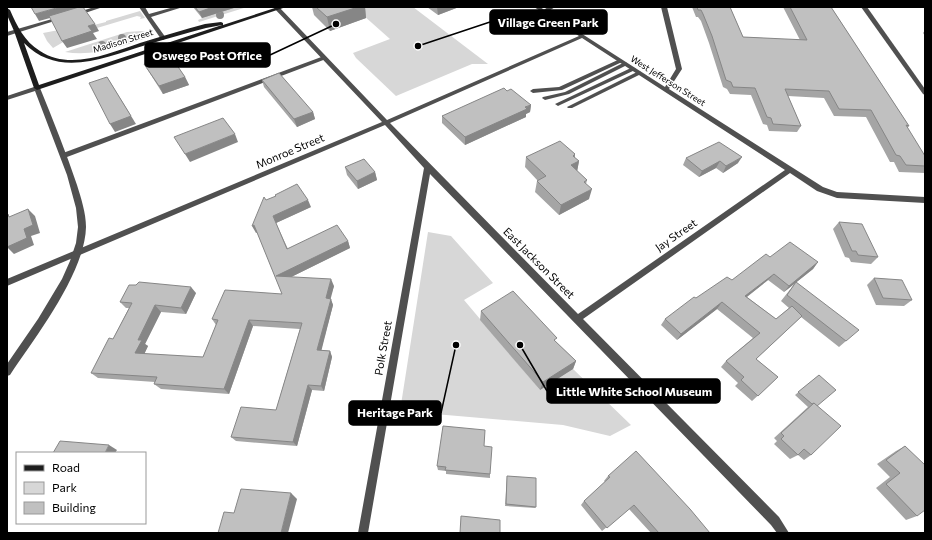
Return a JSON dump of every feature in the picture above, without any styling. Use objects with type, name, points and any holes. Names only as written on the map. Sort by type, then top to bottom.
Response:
[{"type":"main road","name":"Madison Street","points":[[37,88],[279,8]]},
{"type":"main road","points":[[7,10],[18,33],[37,88]]},
{"type":"main road","name":"Madison Street","points":[[18,33],[37,52],[44,56],[65,61],[86,60],[100,58],[205,26],[240,21]]},
{"type":"street","points":[[73,15],[100,7]]},
{"type":"street","points":[[142,7],[162,38]]},
{"type":"street","points":[[148,16],[180,7]]},
{"type":"street","name":"West Jefferson Street","points":[[537,7],[820,190],[837,195],[925,200]]},
{"type":"street","points":[[544,12],[552,7]]},
{"type":"street","points":[[664,7],[679,69],[666,90]]},
{"type":"street","points":[[864,7],[925,93]]},
{"type":"street","name":"East Jackson Street","points":[[279,8],[324,58],[387,122],[428,167],[769,515],[784,533]]},
{"type":"street","points":[[7,34],[18,33],[66,17]]},
{"type":"street","name":"Monroe Street","points":[[7,283],[387,122],[551,51],[581,36]]},
{"type":"street","points":[[65,155],[324,58]]},
{"type":"street","points":[[533,91],[560,89],[623,62]]},
{"type":"street","points":[[545,98],[568,93],[623,62]]},
{"type":"street","points":[[558,104],[633,69]]},
{"type":"street","points":[[570,108],[639,73]]},
{"type":"street","points":[[7,98],[37,88],[65,155],[80,210],[83,228],[78,253],[66,281],[7,372]]},
{"type":"street","name":"Polk Street","points":[[363,533],[428,167]]},
{"type":"street","name":"Jay Street","points":[[577,319],[789,170]]},
{"type":"green space","points":[[247,7],[199,22],[198,20],[205,17],[201,12]]},
{"type":"green space","points":[[354,7],[413,7],[488,64],[472,64],[396,96],[356,58],[353,53],[390,39]]},
{"type":"green space","points":[[140,11],[145,18],[140,19],[141,17],[137,16],[77,34],[53,48],[43,33],[59,30],[57,33],[61,33],[106,22]]},
{"type":"green space","points":[[142,31],[155,35],[111,49],[88,53],[65,52],[127,32]]},
{"type":"green space","points":[[428,232],[451,236],[493,283],[464,300],[540,390],[573,369],[631,425],[610,436],[563,425],[400,411]]},
{"type":"building","points":[[31,7],[60,7],[35,14]]},
{"type":"building","points":[[83,7],[95,24],[88,26],[92,31],[62,41],[49,16]]},
{"type":"building","points":[[195,7],[213,7],[199,12]]},
{"type":"building","points":[[316,7],[358,7],[327,17]]},
{"type":"building","points":[[697,7],[730,7],[743,37],[807,40],[790,7],[831,7],[909,126],[906,125],[925,156],[925,166],[906,165],[900,156],[896,155],[871,110],[839,109],[829,91],[785,89],[801,126],[773,124],[771,118],[767,117],[755,88],[733,87],[731,82],[726,80],[712,36],[701,10],[698,10]]},
{"type":"building","points":[[170,55],[185,77],[159,86],[144,64]]},
{"type":"building","points":[[279,73],[313,112],[294,119],[262,80]]},
{"type":"building","points":[[107,77],[131,116],[110,124],[89,83]]},
{"type":"building","points":[[504,88],[507,91],[511,89],[531,105],[525,107],[527,109],[465,137],[442,116]]},
{"type":"building","points":[[223,118],[235,134],[185,154],[174,137]]},
{"type":"building","points":[[560,141],[575,154],[573,156],[579,161],[571,165],[587,180],[584,182],[592,189],[561,205],[537,181],[546,176],[526,157]]},
{"type":"building","points":[[719,142],[742,157],[726,166],[720,161],[702,171],[686,158]]},
{"type":"building","points":[[364,159],[375,172],[357,181],[345,167]]},
{"type":"building","points":[[297,184],[308,200],[273,216],[287,249],[337,225],[348,241],[276,276],[331,279],[326,298],[331,299],[317,350],[330,351],[321,386],[308,385],[293,442],[231,437],[241,407],[276,410],[302,323],[249,320],[224,389],[154,384],[157,377],[91,373],[109,338],[113,339],[132,303],[120,302],[129,285],[136,285],[139,282],[191,287],[181,308],[155,305],[138,340],[142,340],[135,353],[203,357],[218,320],[212,319],[225,290],[282,294],[254,225],[252,226],[264,197],[266,200]]},
{"type":"building","points":[[28,209],[33,225],[24,229],[27,238],[7,247],[7,214],[9,217]]},
{"type":"building","points":[[839,222],[862,224],[878,257],[858,255],[856,251],[852,251]]},
{"type":"building","points":[[790,242],[818,262],[789,286],[774,274],[745,296],[776,319],[792,306],[802,316],[756,359],[778,377],[758,396],[741,380],[744,377],[726,361],[760,333],[722,302],[681,334],[665,319],[694,297],[696,298],[727,277],[732,280],[766,254],[770,257]]},
{"type":"building","points":[[874,278],[902,280],[912,300],[883,298]]},
{"type":"building","points":[[796,282],[859,330],[846,341],[787,295]]},
{"type":"building","points":[[513,291],[557,338],[554,340],[576,361],[543,382],[481,311]]},
{"type":"building","points":[[819,375],[836,390],[817,406],[814,403],[812,404],[798,392]]},
{"type":"building","points":[[814,403],[841,426],[811,455],[804,449],[798,455],[781,439],[784,436],[781,433]]},
{"type":"building","points":[[443,426],[485,430],[484,446],[492,447],[490,474],[445,470],[446,467],[437,466]]},
{"type":"building","points":[[60,441],[109,445],[106,452],[54,452]]},
{"type":"building","points":[[905,446],[925,465],[925,510],[917,516],[886,484],[900,473],[886,460]]},
{"type":"building","points":[[636,451],[690,509],[710,533],[659,533],[634,505],[607,528],[584,501],[610,477],[608,476]]},
{"type":"building","points":[[507,476],[536,478],[536,507],[506,504]]},
{"type":"building","points":[[241,489],[291,493],[281,533],[218,533],[224,512],[234,513]]},
{"type":"building","points":[[461,516],[500,520],[500,533],[460,533]]},
{"type":"place","name":"Oswego Post Office","points":[[336,24]]},
{"type":"place","name":"Village Green Park","points":[[418,46]]},
{"type":"place","name":"Heritage Park","points":[[456,345]]},
{"type":"place","name":"Little White School Museum","points":[[520,345]]}]
